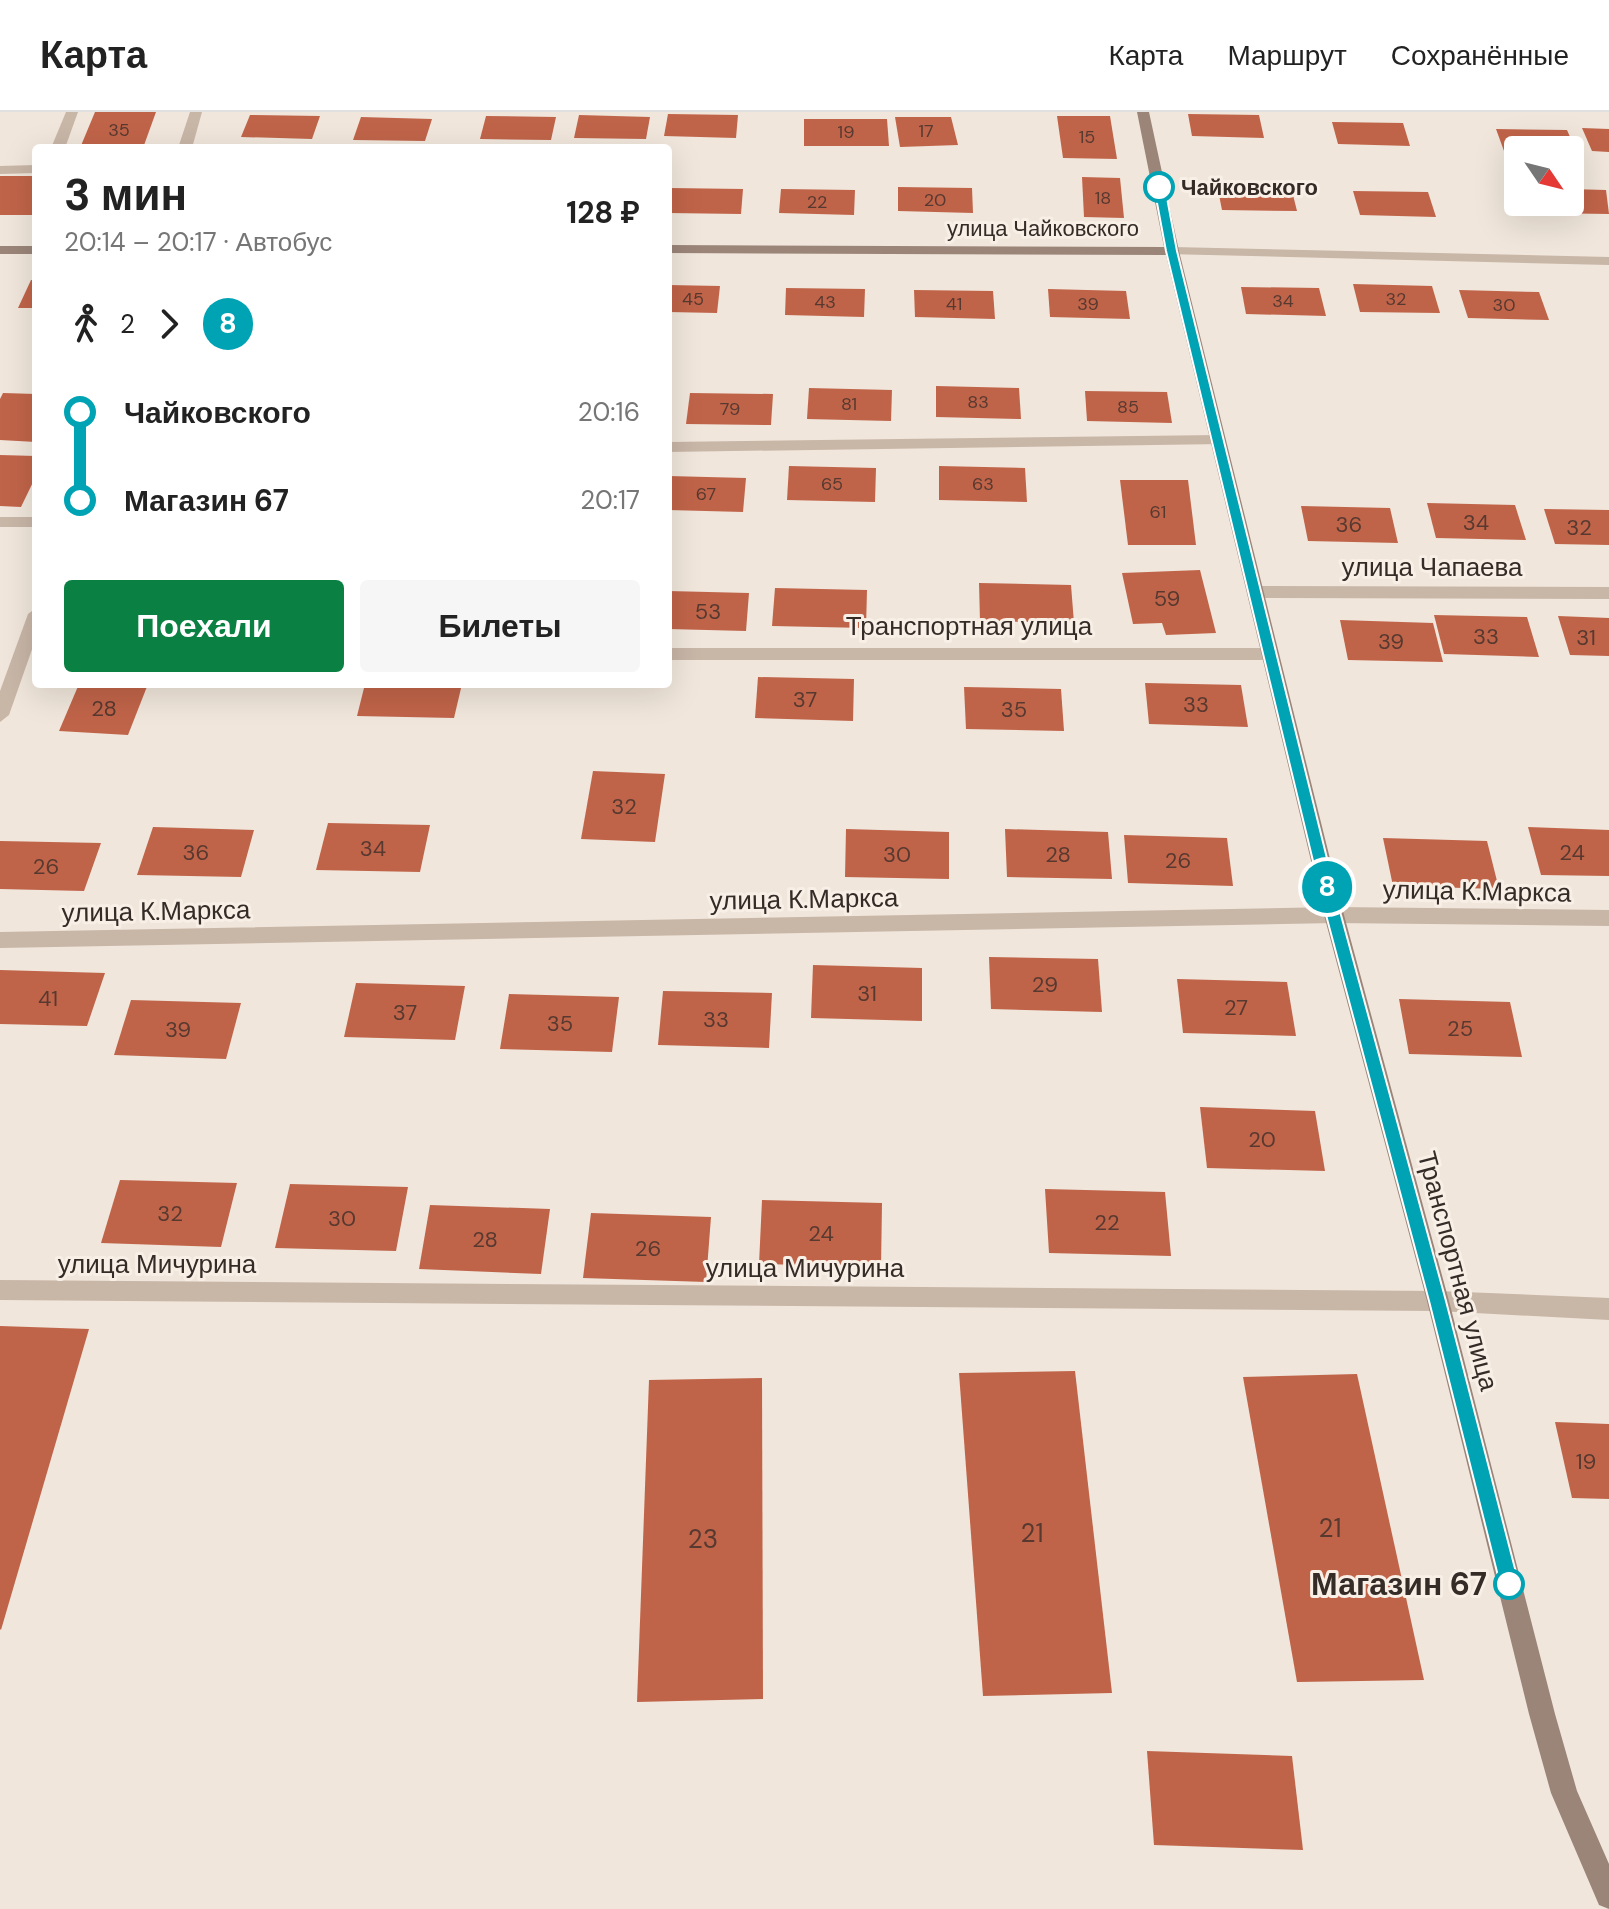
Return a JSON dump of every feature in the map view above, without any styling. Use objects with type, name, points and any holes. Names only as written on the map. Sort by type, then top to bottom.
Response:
[{"type":"street","points":[[60,144],[72,112]]},
{"type":"street","points":[[186,144],[196,112]]},
{"type":"street","name":"Транспортная улица","points":[[1143,112],[1172,251],[1334,915],[1438,1301],[1564,1793],[1609,1895]]},
{"type":"street","points":[[0,170],[32,169]]},
{"type":"street","name":"улица Чайковского","points":[[672,249],[1172,251],[1609,261]]},
{"type":"street","points":[[0,250],[32,250]]},
{"type":"street","points":[[672,447],[1218,440]]},
{"type":"street","points":[[0,522],[32,522]]},
{"type":"street","name":"улица Чапаева","points":[[1255,592],[1609,593]]},
{"type":"street","points":[[0,715],[32,625]]},
{"type":"street","name":"Транспортная улица","points":[[672,654],[1270,654]]},
{"type":"street","name":"улица К.Маркса","points":[[0,940],[1334,915],[1609,918]]},
{"type":"street","name":"улица Мичурина","points":[[0,1290],[1438,1301],[1609,1309]]},
{"type":"building","points":[[95,112],[156,112],[144,144],[82,144]]},
{"type":"building","points":[[668,114],[738,115],[736,138],[664,136]]},
{"type":"building","points":[[1188,114],[1259,115],[1264,138],[1192,136]]},
{"type":"building","points":[[250,115],[320,116],[312,139],[241,137]]},
{"type":"building","points":[[579,115],[650,117],[646,139],[574,138]]},
{"type":"building","points":[[486,116],[556,117],[551,140],[480,139]]},
{"type":"building","points":[[1057,116],[1110,116],[1117,159],[1063,158]]},
{"type":"building","points":[[361,117],[432,119],[425,141],[353,140]]},
{"type":"building","points":[[895,117],[951,117],[958,145],[900,147]]},
{"type":"building","points":[[804,119],[887,119],[889,146],[804,146]]},
{"type":"building","points":[[1332,122],[1403,123],[1410,146],[1338,144]]},
{"type":"building","points":[[1582,128],[1609,129],[1609,152],[1592,151]]},
{"type":"building","points":[[1496,129],[1567,130],[1570,136],[1504,136],[1504,151]]},
{"type":"building","points":[[0,176],[32,176],[32,215],[0,215]]},
{"type":"building","points":[[1082,177],[1120,178],[1124,218],[1084,217]]},
{"type":"building","points":[[1217,185],[1291,187],[1297,211],[1222,210]]},
{"type":"building","points":[[898,187],[972,188],[973,213],[898,211]]},
{"type":"building","points":[[672,188],[743,189],[741,214],[672,213]]},
{"type":"building","points":[[781,189],[855,190],[854,215],[779,213]]},
{"type":"building","points":[[1584,189],[1606,190],[1609,214],[1584,214]]},
{"type":"building","points":[[1353,191],[1428,192],[1436,217],[1360,215]]},
{"type":"building","points":[[31,280],[32,280],[32,308],[18,308]]},
{"type":"building","points":[[1353,284],[1432,286],[1440,313],[1360,312]]},
{"type":"building","points":[[672,285],[720,286],[717,313],[672,312]]},
{"type":"building","points":[[1241,287],[1319,288],[1326,316],[1246,314]]},
{"type":"building","points":[[786,288],[865,289],[864,317],[785,315]]},
{"type":"building","points":[[1048,289],[1126,291],[1130,319],[1050,317]]},
{"type":"building","points":[[914,290],[993,291],[995,319],[915,317]]},
{"type":"building","points":[[1459,290],[1539,292],[1549,320],[1468,318]]},
{"type":"building","points":[[936,386],[1019,388],[1021,419],[936,417]]},
{"type":"building","points":[[809,388],[892,390],[891,421],[807,419]]},
{"type":"building","points":[[1085,391],[1167,392],[1172,423],[1087,421]]},
{"type":"building","points":[[3,393],[32,394],[32,442],[0,440],[0,399]]},
{"type":"building","points":[[690,393],[773,394],[771,425],[686,424]]},
{"type":"building","points":[[0,455],[32,456],[32,484],[21,507],[0,506]]},
{"type":"building","points":[[789,466],[876,468],[875,502],[787,500]]},
{"type":"building","points":[[939,466],[1025,468],[1027,502],[939,500]]},
{"type":"building","points":[[672,476],[746,478],[743,512],[672,510]]},
{"type":"building","points":[[1120,480],[1188,480],[1196,545],[1128,545]]},
{"type":"building","points":[[1427,503],[1515,505],[1526,540],[1436,538]]},
{"type":"building","points":[[1301,506],[1390,508],[1398,543],[1308,541]]},
{"type":"building","points":[[1544,509],[1609,510],[1609,545],[1555,544]]},
{"type":"building","points":[[1200,570],[1216,633],[1166,635],[1162,623],[1133,624],[1122,573]]},
{"type":"building","points":[[979,583],[1071,585],[1074,623],[980,621]]},
{"type":"building","points":[[775,588],[867,590],[866,628],[772,626]]},
{"type":"building","points":[[672,591],[749,593],[746,631],[672,629]]},
{"type":"building","points":[[1434,615],[1527,617],[1539,657],[1444,654]]},
{"type":"building","points":[[1558,616],[1609,618],[1609,656],[1570,655]]},
{"type":"building","points":[[1340,620],[1433,623],[1443,662],[1348,660]]},
{"type":"building","points":[[758,677],[854,679],[853,721],[755,718]]},
{"type":"building","points":[[1145,683],[1241,685],[1248,727],[1149,724]]},
{"type":"building","points":[[964,687],[1061,689],[1064,731],[966,729]]},
{"type":"building","points":[[77,688],[146,688],[128,735],[59,731]]},
{"type":"building","points":[[364,688],[461,688],[454,718],[357,716]]},
{"type":"building","points":[[593,771],[665,774],[655,842],[581,839]]},
{"type":"building","points":[[328,823],[430,825],[420,872],[316,870]]},
{"type":"building","points":[[153,827],[254,830],[241,877],[137,875]]},
{"type":"building","points":[[1528,827],[1609,830],[1609,876],[1541,875]]},
{"type":"building","points":[[846,829],[949,832],[949,879],[845,877]]},
{"type":"building","points":[[1005,829],[1108,832],[1112,879],[1007,877]]},
{"type":"building","points":[[1124,835],[1227,838],[1233,886],[1128,883]]},
{"type":"building","points":[[1383,838],[1487,841],[1499,889],[1393,886]]},
{"type":"building","points":[[0,841],[101,843],[84,891],[0,889]]},
{"type":"building","points":[[989,957],[1098,959],[1102,1012],[991,1009]]},
{"type":"building","points":[[813,965],[922,968],[922,1021],[811,1018]]},
{"type":"building","points":[[0,970],[105,973],[87,1026],[0,1024]]},
{"type":"building","points":[[1177,979],[1287,982],[1296,1036],[1183,1033]]},
{"type":"building","points":[[356,983],[465,986],[455,1040],[344,1037]]},
{"type":"building","points":[[663,991],[772,993],[769,1048],[658,1045]]},
{"type":"building","points":[[509,994],[619,997],[612,1052],[500,1049]]},
{"type":"building","points":[[1399,999],[1510,1002],[1522,1057],[1409,1054]]},
{"type":"building","points":[[131,1000],[241,1003],[226,1059],[114,1055]]},
{"type":"building","points":[[1200,1107],[1315,1111],[1325,1171],[1207,1168]]},
{"type":"building","points":[[120,1180],[237,1183],[221,1247],[101,1243]]},
{"type":"building","points":[[290,1184],[408,1187],[396,1251],[275,1248]]},
{"type":"building","points":[[1045,1189],[1165,1192],[1171,1256],[1049,1253]]},
{"type":"building","points":[[762,1200],[882,1203],[881,1267],[759,1264]]},
{"type":"building","points":[[430,1205],[550,1209],[541,1274],[419,1269]]},
{"type":"building","points":[[591,1213],[711,1217],[706,1282],[583,1278]]},
{"type":"building","points":[[0,1326],[89,1329],[1,1630],[0,1629]]},
{"type":"building","points":[[1075,1371],[1112,1693],[983,1696],[959,1373]]},
{"type":"building","points":[[1357,1374],[1424,1680],[1297,1682],[1243,1377]]},
{"type":"building","points":[[762,1378],[763,1699],[637,1702],[649,1380]]},
{"type":"building","points":[[1555,1422],[1609,1424],[1609,1499],[1572,1498]]},
{"type":"building","points":[[1147,1751],[1292,1756],[1303,1850],[1154,1845]]},
{"type":"bus line","name":"8","points":[[1159,187],[1334,915],[1438,1301],[1509,1584]]},
{"type":"place","name":"Чайковского","points":[[1159,187]]},
{"type":"place","name":"Магазин 67","points":[[1509,1584]]}]
